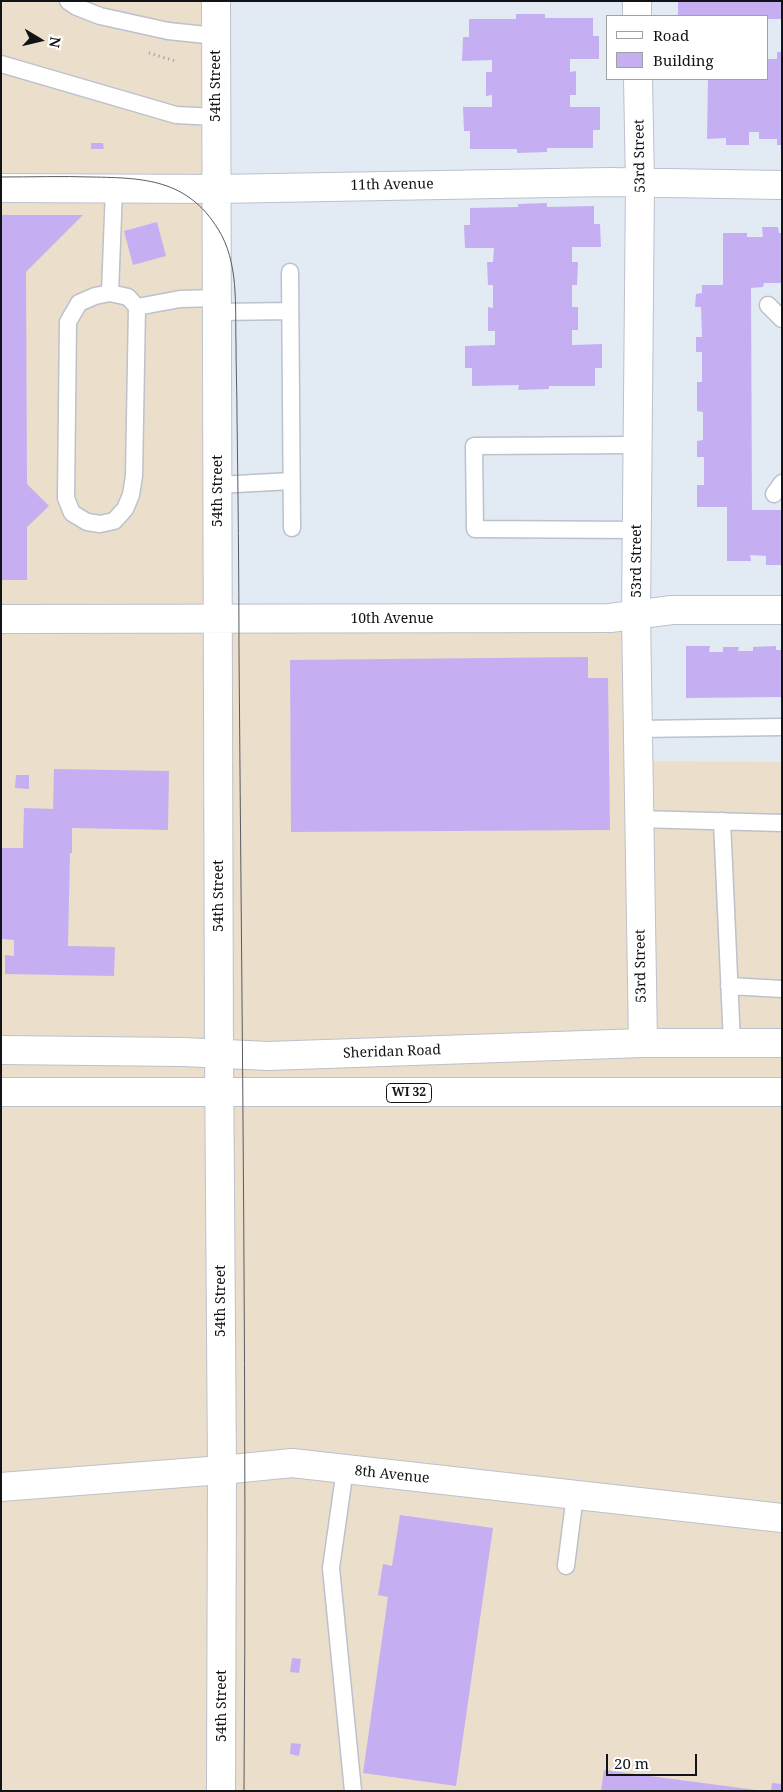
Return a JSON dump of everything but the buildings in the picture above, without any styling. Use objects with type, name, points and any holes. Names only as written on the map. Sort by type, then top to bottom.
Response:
[{"type":"street","name":"54th Street","points":[[216,1],[222,1470],[221,1791]]},
{"type":"street","points":[[637,1],[637,15]]},
{"type":"street","name":"53rd Street","points":[[638,80],[640,184],[636,615],[643,1043]]},
{"type":"street","name":"11th Avenue","points":[[1,188],[217,189],[608,182],[782,185]]},
{"type":"street","name":"10th Avenue","points":[[1,619],[610,618],[672,610],[782,610]]},
{"type":"street","name":"Sheridan Road","points":[[1,1050],[219,1053],[268,1056],[643,1043],[782,1043]]},
{"type":"street","name":"WI 32","points":[[1,1092],[782,1092]]},
{"type":"street","name":"8th Avenue","points":[[1,1487],[292,1463],[782,1518]]},
{"type":"lane","points":[[68,1],[76,7],[100,16],[168,31],[216,36]]},
{"type":"lane","points":[[1,64],[176,115],[216,116]]},
{"type":"lane","points":[[110,293],[114,189]]},
{"type":"lane","points":[[290,272],[292,528]]},
{"type":"lane","points":[[110,293],[128,297],[137,307],[135,452],[131,495],[124,509],[114,521],[100,524],[87,522],[72,513],[66,498],[68,322],[79,303],[95,296],[110,293]]},
{"type":"lane","points":[[137,307],[180,299],[218,305],[290,311]]},
{"type":"lane","points":[[768,305],[782,319]]},
{"type":"lane","points":[[637,530],[476,529],[474,446],[638,445]]},
{"type":"lane","points":[[218,484],[291,481]]},
{"type":"lane","points":[[638,729],[782,727]]},
{"type":"lane","points":[[639,819],[782,822]]},
{"type":"lane","points":[[722,821],[732,1043]]},
{"type":"lane","points":[[729,986],[782,989]]},
{"type":"lane","points":[[345,1470],[331,1568],[353,1791]]},
{"type":"lane","points":[[566,1566],[575,1495]]},
{"type":"shaded area","points":[[1,1],[216,1],[219,619],[636,615],[638,761],[782,762],[782,1791],[1,1791]]},
{"type":"tram line","points":[[1,177],[111,177],[147,181],[178,191],[193,200],[206,212],[218,229],[225,242],[233,270],[237,407],[243,1078],[244,1791]]}]
